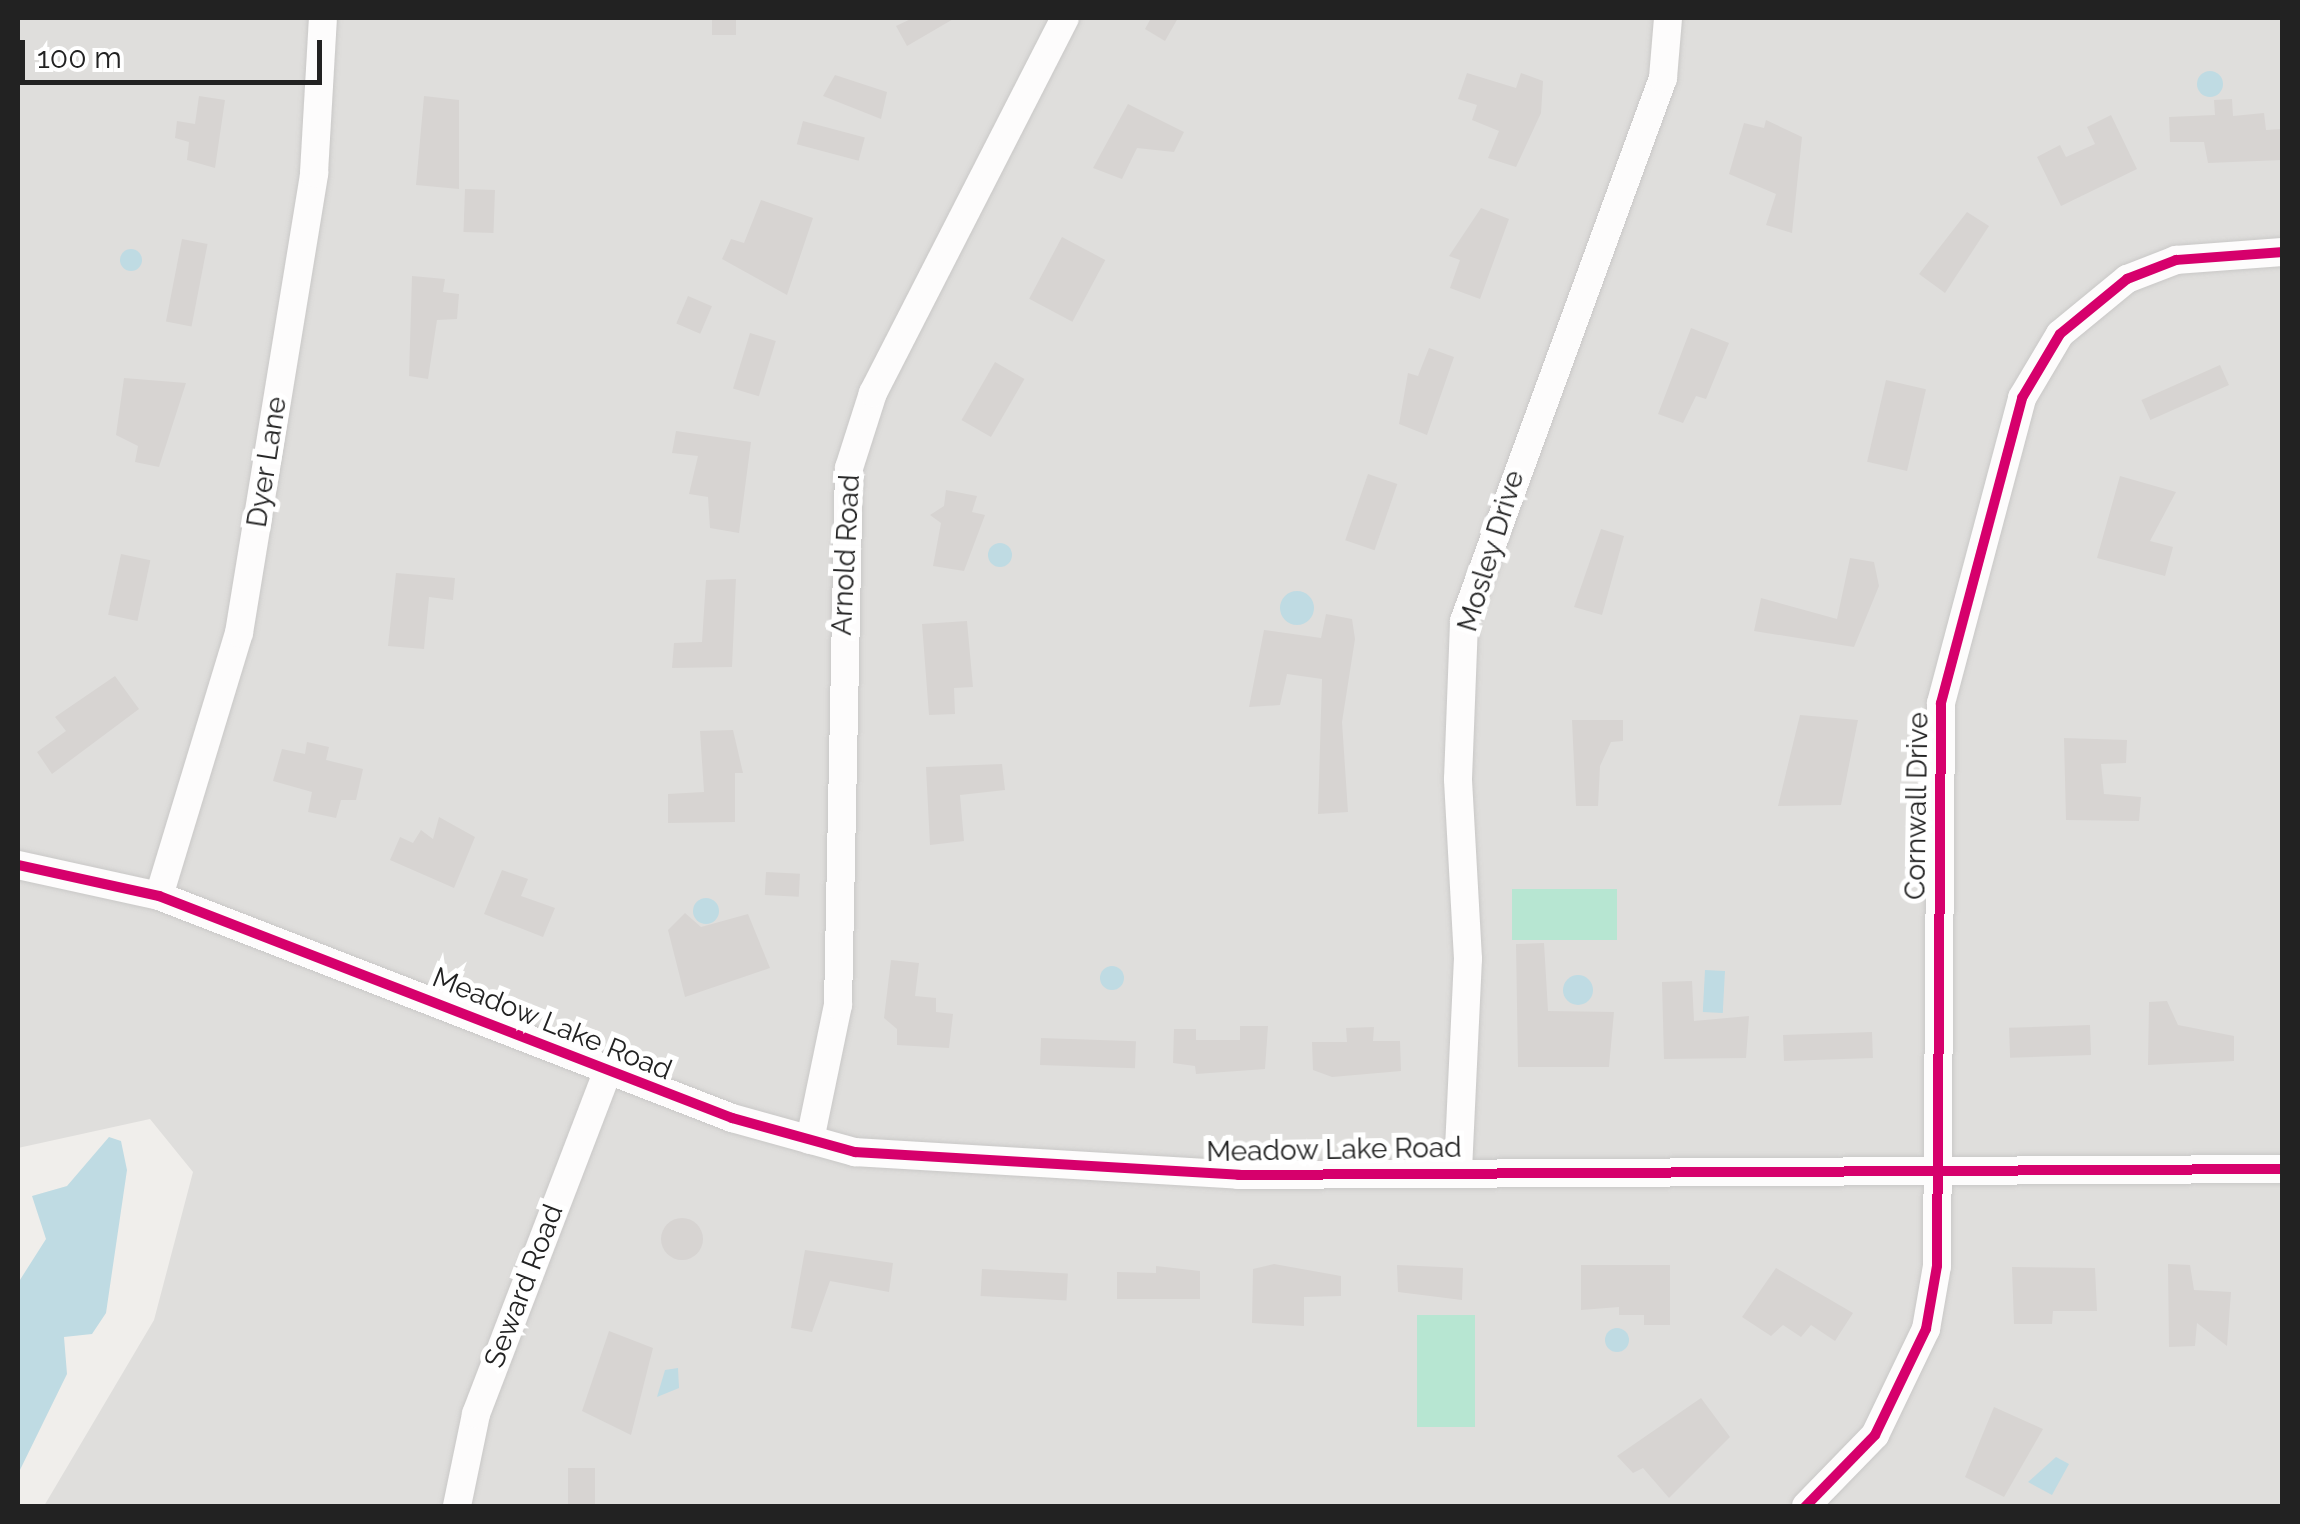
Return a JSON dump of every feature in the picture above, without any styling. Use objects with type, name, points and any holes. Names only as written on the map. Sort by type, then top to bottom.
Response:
[{"type":"street","name":"Dyer Lane","points":[[160,896],[239,634],[314,172],[323,18]]},
{"type":"street","name":"Arnold Road","points":[[810,1140],[838,1005],[849,468],[874,393],[1065,18]]},
{"type":"street","name":"Mosley Drive","points":[[1458,1170],[1468,958],[1458,779],[1464,621],[1664,78],[1668,18]]},
{"type":"street","name":"Cornwall Drive","points":[[1806,1506],[1875,1435],[1926,1329],[1938,1166],[1941,703],[2022,398],[2060,334],[2127,279],[2176,260],[2282,252]]},
{"type":"street","name":"Meadow Lake Road","points":[[18,866],[160,896],[608,1071],[810,1140],[952,1165],[1070,1172],[1938,1166],[2282,1169]]},
{"type":"street","name":"Seward Road","points":[[458,1506],[476,1414],[608,1071]]},
{"type":"shaded area","points":[[18,18],[2282,18],[2282,1506],[44,1506],[154,1320],[193,1172],[150,1119],[18,1148]]},
{"type":"green space","points":[[1512,889],[1617,889],[1617,940],[1512,940]]},
{"type":"green space","points":[[1417,1315],[1475,1315],[1475,1427],[1417,1427]]},
{"type":"water","points":[[2210,71],[2219,75],[2223,84],[2219,93],[2210,97],[2201,93],[2197,84],[2201,75]]},
{"type":"water","points":[[131,249],[139,252],[139,268],[131,271],[123,268],[120,260],[123,252]]},
{"type":"water","points":[[1000,543],[1009,546],[1009,564],[1000,567],[991,564],[988,555],[991,546]]},
{"type":"water","points":[[1297,591],[1309,596],[1314,608],[1309,620],[1297,625],[1285,620],[1280,608],[1285,596]]},
{"type":"water","points":[[706,898],[715,902],[719,911],[715,920],[706,924],[697,920],[693,911],[697,902]]},
{"type":"water","points":[[1112,966],[1121,969],[1121,987],[1112,990],[1103,987],[1100,978],[1103,969]]},
{"type":"water","points":[[1705,970],[1725,971],[1723,1013],[1703,1012]]},
{"type":"water","points":[[1578,975],[1588,980],[1593,990],[1588,1000],[1578,1005],[1568,1000],[1563,990],[1568,980]]},
{"type":"water","points":[[109,1137],[121,1141],[127,1170],[106,1313],[92,1334],[64,1337],[67,1374],[18,1474],[18,1283],[46,1239],[32,1196],[67,1186]]},
{"type":"water","points":[[1617,1328],[1629,1340],[1617,1352],[1605,1340]]},
{"type":"water","points":[[678,1368],[679,1388],[657,1397],[665,1370]]},
{"type":"water","points":[[2056,1457],[2069,1464],[2052,1495],[2028,1482]]},
{"type":"building","points":[[712,18],[736,18],[736,35],[712,35]]},
{"type":"building","points":[[913,18],[955,18],[907,46],[896,26]]},
{"type":"building","points":[[1151,18],[1178,18],[1165,41],[1145,29]]},
{"type":"building","points":[[1467,73],[1516,88],[1521,73],[1543,81],[1541,113],[1516,167],[1488,158],[1499,131],[1472,120],[1477,105],[1458,99]]},
{"type":"building","points":[[835,75],[887,92],[881,119],[823,96]]},
{"type":"building","points":[[199,96],[225,100],[215,168],[187,160],[189,142],[175,138],[177,121],[195,124]]},
{"type":"building","points":[[424,96],[459,100],[459,189],[416,185]]},
{"type":"building","points":[[2232,99],[2233,116],[2264,113],[2266,130],[2282,129],[2282,160],[2208,163],[2204,142],[2170,142],[2169,117],[2215,115],[2214,100]]},
{"type":"building","points":[[1128,104],[1184,132],[1174,152],[1137,148],[1122,179],[1093,168]]},
{"type":"building","points":[[2111,115],[2137,169],[2061,206],[2037,157],[2060,145],[2066,157],[2095,144],[2087,127]]},
{"type":"building","points":[[1766,120],[1802,137],[1792,233],[1766,225],[1776,194],[1729,174],[1744,123],[1764,128]]},
{"type":"building","points":[[803,121],[865,138],[859,161],[797,144]]},
{"type":"building","points":[[465,189],[495,190],[493,233],[463,232]]},
{"type":"building","points":[[761,200],[813,218],[787,295],[722,259],[731,239],[744,243]]},
{"type":"building","points":[[1481,208],[1509,219],[1480,299],[1450,288],[1460,260],[1449,256]]},
{"type":"building","points":[[1967,212],[1989,226],[1945,293],[1919,274]]},
{"type":"building","points":[[1062,237],[1105,260],[1072,322],[1029,299]]},
{"type":"building","points":[[182,239],[208,244],[191,326],[166,321]]},
{"type":"building","points":[[412,276],[445,279],[443,292],[459,294],[457,319],[437,320],[428,379],[409,376]]},
{"type":"building","points":[[688,296],[712,306],[700,334],[676,324]]},
{"type":"building","points":[[1691,328],[1729,343],[1706,399],[1696,396],[1683,423],[1658,414]]},
{"type":"building","points":[[750,333],[776,341],[759,396],[733,388]]},
{"type":"building","points":[[1429,348],[1454,357],[1427,435],[1399,424],[1408,373],[1418,376]]},
{"type":"building","points":[[995,362],[1024,379],[991,437],[962,420]]},
{"type":"building","points":[[2220,365],[2229,385],[2150,420],[2141,400]]},
{"type":"building","points":[[124,378],[186,383],[159,467],[135,462],[138,446],[116,435]]},
{"type":"building","points":[[1886,380],[1926,389],[1907,471],[1867,462]]},
{"type":"building","points":[[676,431],[751,442],[739,533],[710,528],[708,497],[689,494],[698,456],[672,453]]},
{"type":"building","points":[[1368,474],[1397,484],[1375,550],[1345,540]]},
{"type":"building","points":[[2120,476],[2176,492],[2150,541],[2173,547],[2165,576],[2097,558]]},
{"type":"building","points":[[946,490],[977,496],[972,512],[985,515],[964,571],[933,566],[941,523],[930,515],[944,506]]},
{"type":"building","points":[[1601,529],[1624,536],[1602,615],[1574,607]]},
{"type":"building","points":[[121,554],[150,560],[137,621],[108,615]]},
{"type":"building","points":[[1850,558],[1874,562],[1879,586],[1854,647],[1754,631],[1761,598],[1837,619]]},
{"type":"building","points":[[396,573],[455,578],[453,600],[429,597],[424,649],[388,646]]},
{"type":"building","points":[[736,579],[732,667],[672,668],[674,643],[702,642],[706,580]]},
{"type":"building","points":[[1326,614],[1352,619],[1355,639],[1342,722],[1348,812],[1318,814],[1322,679],[1287,674],[1280,705],[1249,707],[1264,630],[1321,638]]},
{"type":"building","points":[[967,621],[973,687],[954,688],[955,714],[929,715],[922,624]]},
{"type":"building","points":[[115,676],[139,709],[52,774],[37,752],[66,731],[55,717]]},
{"type":"building","points":[[1800,715],[1858,720],[1841,805],[1778,806]]},
{"type":"building","points":[[1572,720],[1623,720],[1623,741],[1611,742],[1600,766],[1598,806],[1576,806]]},
{"type":"building","points":[[733,730],[743,773],[735,773],[735,822],[668,823],[668,794],[704,792],[700,731]]},
{"type":"building","points":[[2064,738],[2127,740],[2126,763],[2101,764],[2104,794],[2141,797],[2139,821],[2066,820]]},
{"type":"building","points":[[307,742],[329,747],[326,760],[363,769],[356,800],[341,800],[336,818],[308,812],[312,792],[273,781],[282,749],[305,754]]},
{"type":"building","points":[[1002,764],[1005,790],[960,795],[964,841],[930,845],[926,767]]},
{"type":"building","points":[[439,817],[475,837],[454,888],[390,860],[400,837],[413,843],[421,830],[433,839]]},
{"type":"building","points":[[502,870],[528,879],[521,896],[555,908],[543,937],[484,914]]},
{"type":"building","points":[[766,872],[800,874],[799,897],[765,895]]},
{"type":"building","points":[[685,913],[701,927],[748,914],[770,968],[685,997],[668,930]]},
{"type":"building","points":[[1544,943],[1548,1011],[1614,1012],[1609,1067],[1518,1067],[1516,944]]},
{"type":"building","points":[[891,960],[919,963],[915,996],[936,998],[936,1012],[953,1014],[949,1048],[897,1045],[897,1029],[884,1018]]},
{"type":"building","points":[[1692,981],[1694,1021],[1749,1016],[1746,1058],[1664,1059],[1662,982]]},
{"type":"building","points":[[2167,1001],[2178,1025],[2234,1036],[2234,1061],[2148,1065],[2149,1002]]},
{"type":"building","points":[[2090,1025],[2091,1055],[2010,1058],[2009,1028]]},
{"type":"building","points":[[1240,1026],[1268,1026],[1265,1069],[1196,1074],[1195,1066],[1173,1063],[1174,1029],[1196,1029],[1196,1040],[1240,1040]]},
{"type":"building","points":[[1374,1027],[1373,1041],[1400,1041],[1401,1071],[1332,1077],[1313,1070],[1312,1042],[1347,1042],[1346,1028]]},
{"type":"building","points":[[1872,1032],[1873,1058],[1784,1061],[1783,1035]]},
{"type":"building","points":[[1041,1038],[1136,1041],[1135,1068],[1040,1065]]},
{"type":"building","points":[[682,1218],[697,1224],[703,1239],[697,1254],[682,1260],[667,1254],[661,1239],[667,1224]]},
{"type":"building","points":[[805,1250],[893,1263],[889,1292],[830,1281],[812,1332],[791,1328]]},
{"type":"building","points":[[1274,1264],[1341,1276],[1341,1296],[1304,1297],[1304,1326],[1252,1323],[1253,1269]]},
{"type":"building","points":[[2168,1264],[2190,1265],[2194,1290],[2231,1292],[2227,1346],[2197,1323],[2195,1346],[2169,1347]]},
{"type":"building","points":[[1397,1265],[1463,1268],[1462,1300],[1398,1292]]},
{"type":"building","points":[[1581,1265],[1670,1265],[1670,1325],[1644,1325],[1644,1315],[1619,1315],[1619,1307],[1581,1310]]},
{"type":"building","points":[[1156,1266],[1200,1271],[1200,1299],[1117,1299],[1117,1272],[1156,1273]]},
{"type":"building","points":[[2012,1267],[2095,1268],[2097,1311],[2053,1311],[2052,1324],[2014,1324]]},
{"type":"building","points":[[1776,1268],[1853,1313],[1835,1341],[1811,1325],[1801,1337],[1783,1325],[1771,1336],[1742,1317]]},
{"type":"building","points":[[982,1269],[1068,1274],[1066,1300],[981,1296]]},
{"type":"building","points":[[609,1331],[653,1348],[631,1435],[582,1411]]},
{"type":"building","points":[[1701,1398],[1730,1437],[1669,1498],[1643,1468],[1633,1473],[1617,1456]]},
{"type":"building","points":[[1994,1407],[2043,1429],[2004,1497],[1965,1477]]},
{"type":"building","points":[[568,1468],[595,1468],[595,1506],[568,1506]]},
{"type":"cycle path","points":[[1806,1506],[1875,1435],[1926,1329],[1937,1266],[1941,703],[2022,398],[2060,334],[2127,279],[2176,260],[2282,252]]},
{"type":"cycle path","points":[[18,865],[159,896],[732,1118],[855,1152],[1238,1175],[2282,1169]]}]
